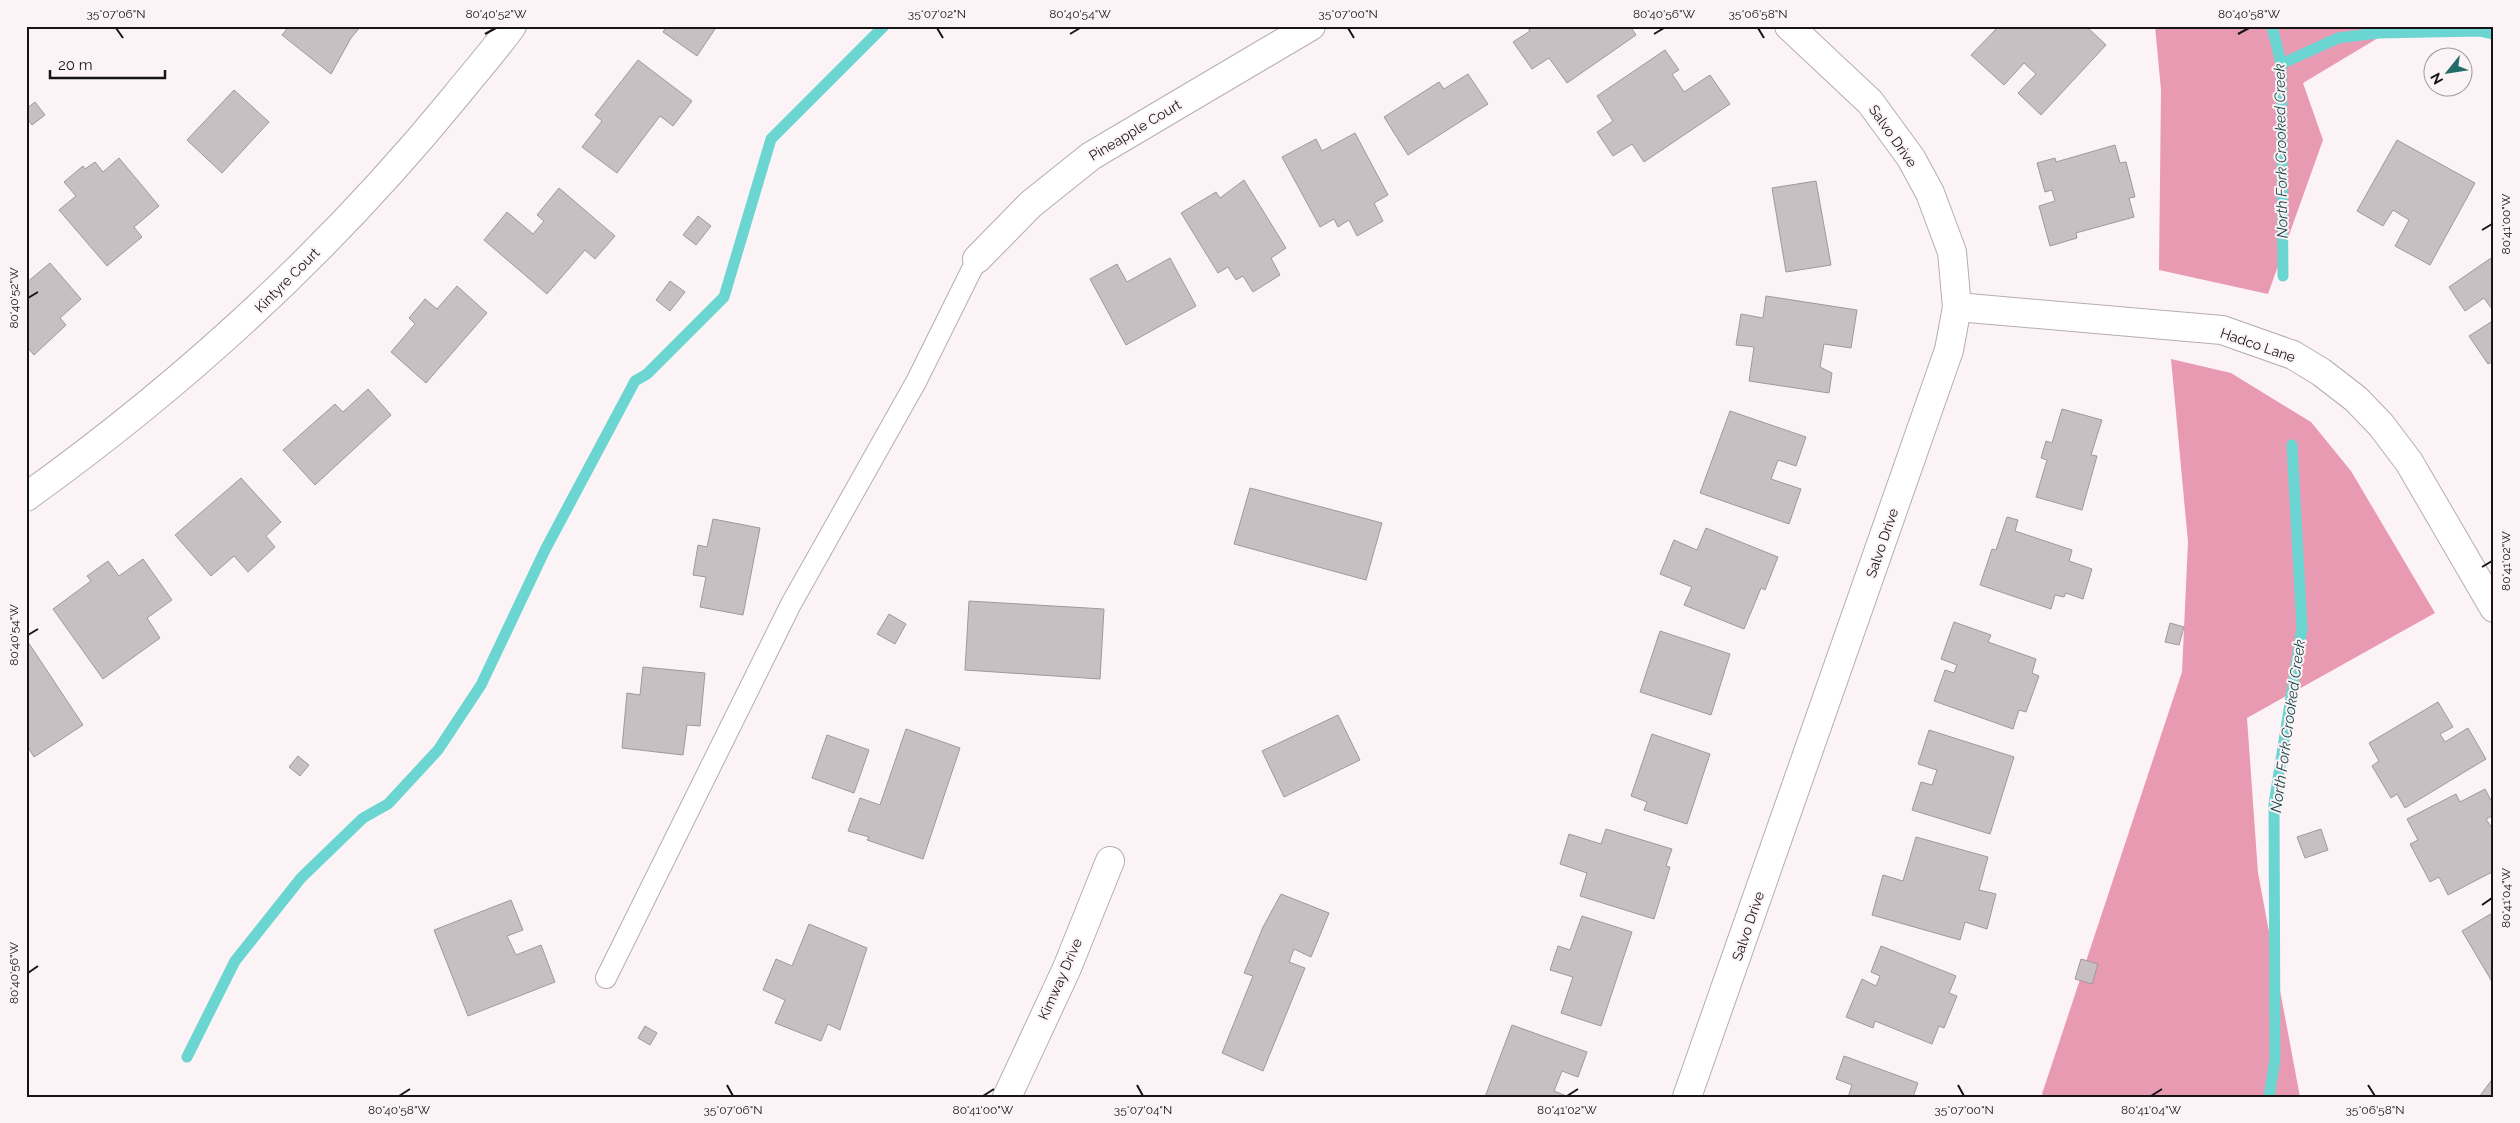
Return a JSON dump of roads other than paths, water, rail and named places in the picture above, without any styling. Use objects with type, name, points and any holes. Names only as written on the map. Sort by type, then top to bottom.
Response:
[{"type":"street","name":"Kintyre Court","points":[[26,497],[147,407],[217,348],[282,287],[403,161],[512,26]]},
{"type":"street","name":"Pineapple Court","points":[[977,258],[1031,204],[1091,156],[1311,26]]},
{"type":"street","name":"Salvo Drive","points":[[1687,1097],[1949,350],[1957,307],[1952,252],[1930,193],[1911,158],[1870,102],[1789,26]]},
{"type":"street","name":"Hadco Lane","points":[[1957,307],[2222,330],[2293,355],[2321,372],[2356,399],[2381,425],[2409,462],[2494,608]]},
{"type":"street","name":"Kimway Drive","points":[[1007,1097],[1067,968],[1110,861]]},
{"type":"lane","points":[[606,978],[791,604],[916,382],[977,258]]},
{"type":"waterway","points":[[187,1057],[235,961],[301,878],[363,818],[388,804],[438,750],[481,685],[545,550],[635,381],[647,374],[724,297],[771,139],[884,26]]},
{"type":"waterway","name":"North Fork Crooked Creek","points":[[2272,26],[2281,64],[2283,276]]},
{"type":"waterway","points":[[2281,64],[2338,38],[2378,33],[2480,31],[2494,34]]},
{"type":"waterway","name":"North Fork Crooked Creek","points":[[2269,1097],[2275,1060],[2274,804],[2302,628],[2292,445]]}]
